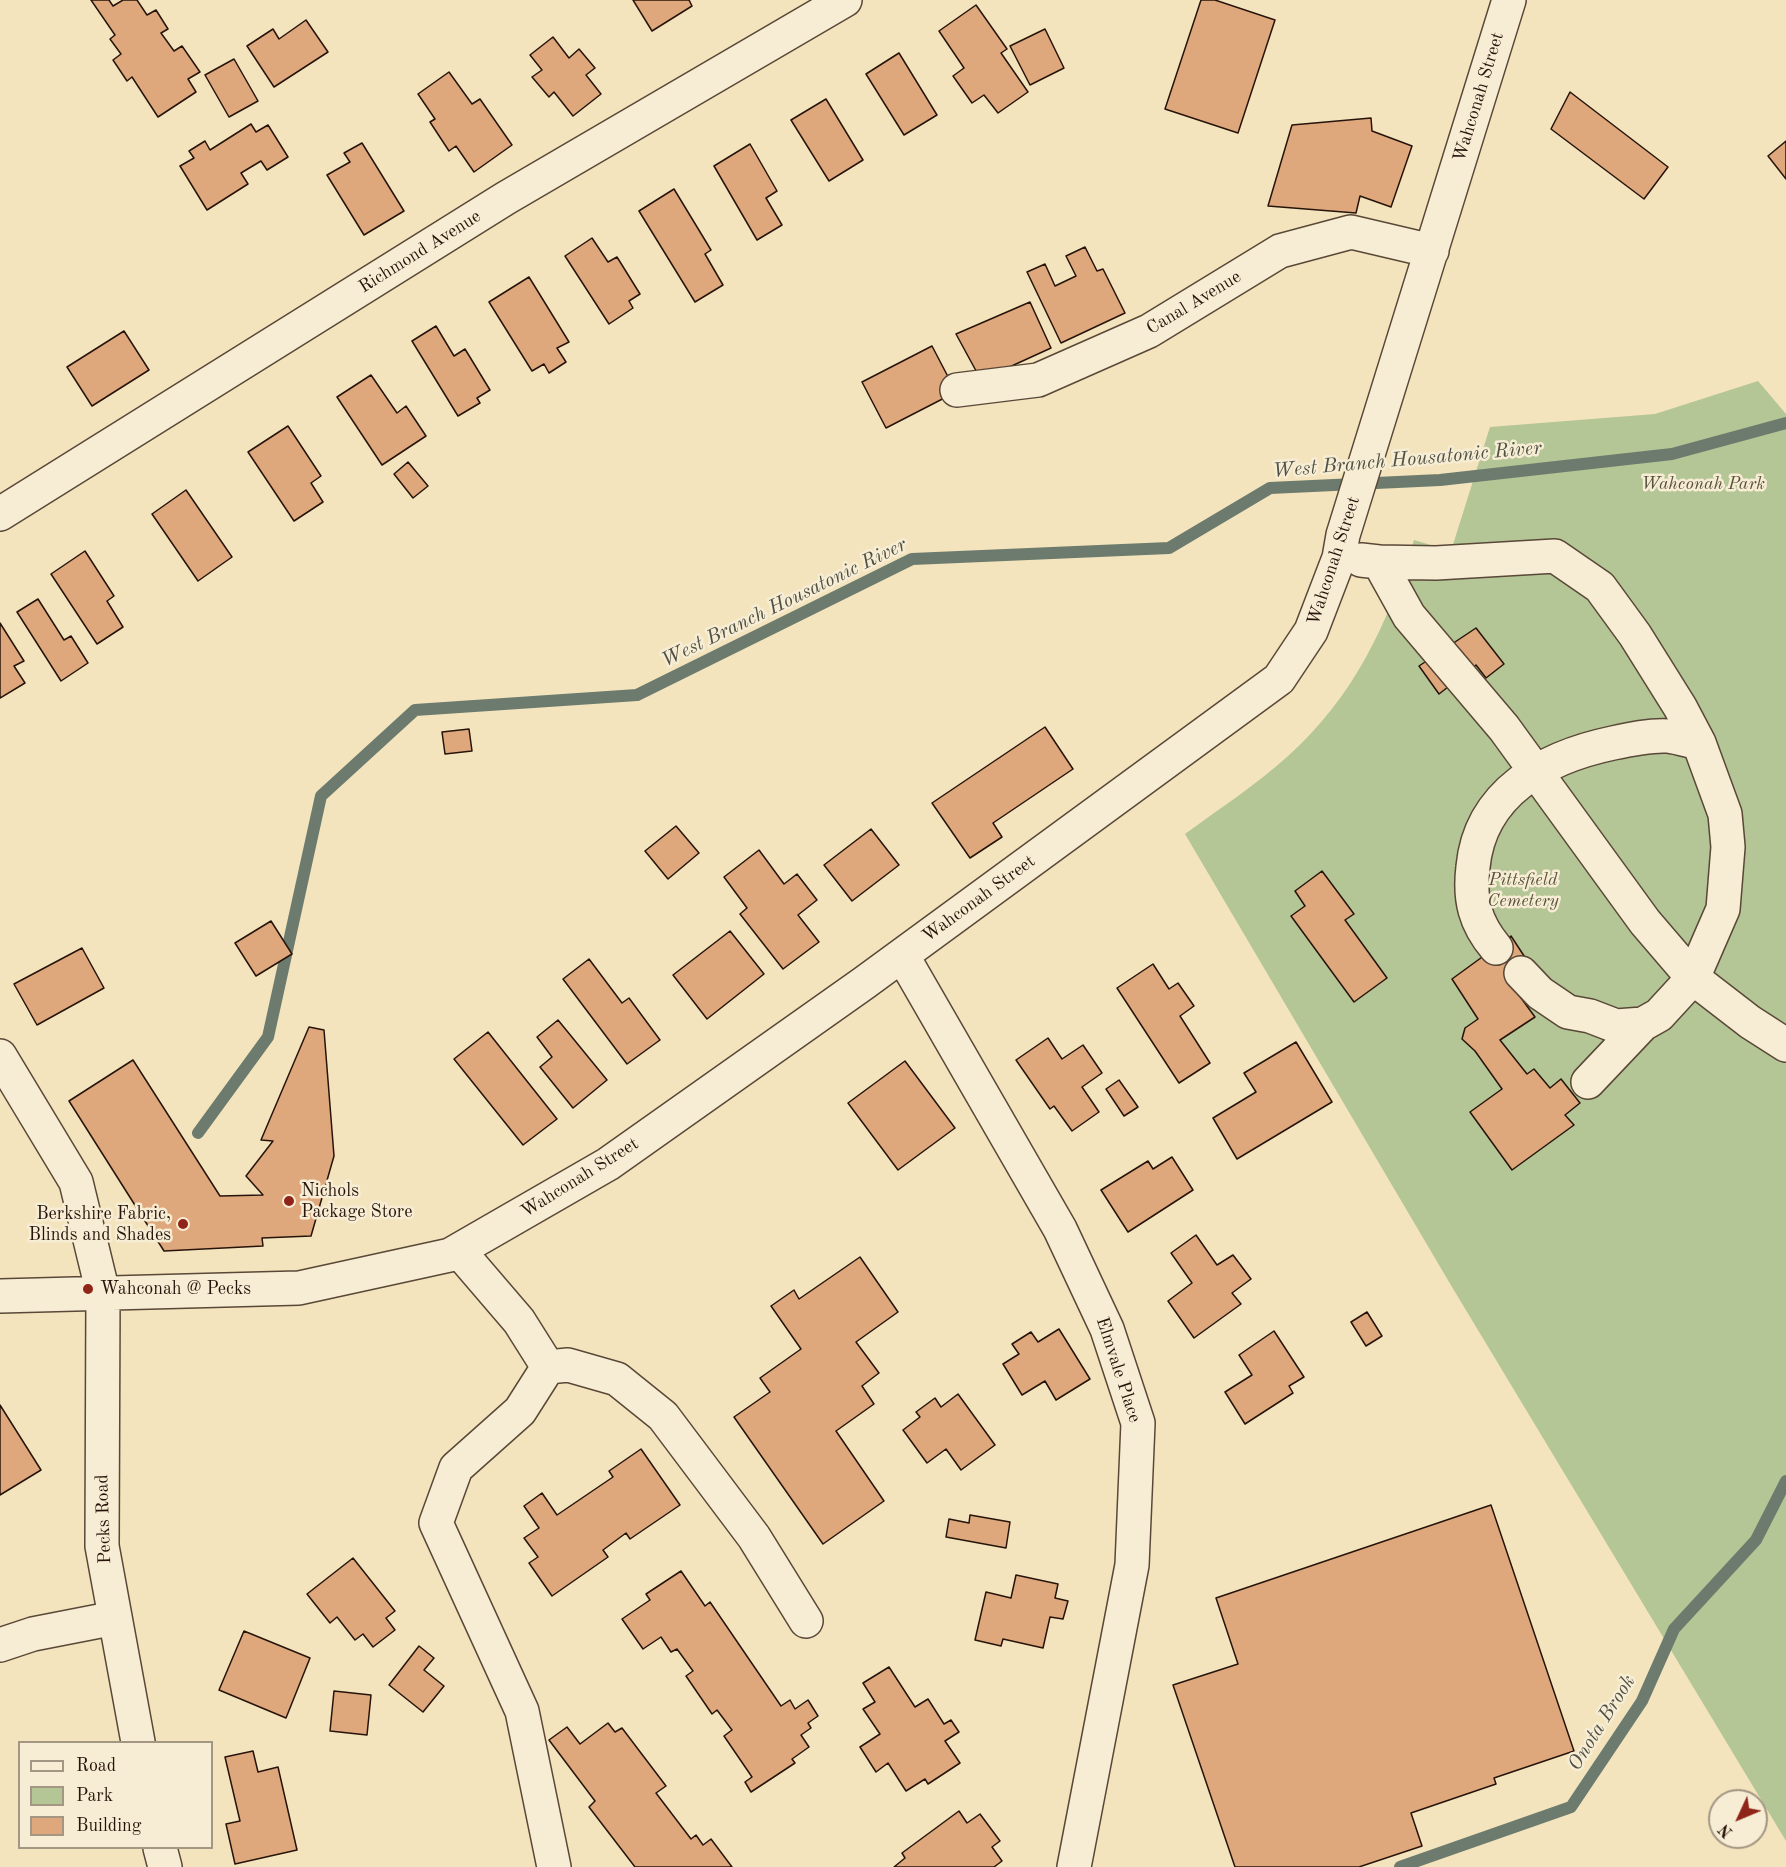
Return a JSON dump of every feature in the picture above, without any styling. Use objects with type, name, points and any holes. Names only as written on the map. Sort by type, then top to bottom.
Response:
[{"type":"street","name":"Richmond Avenue","points":[[0,514],[506,198],[845,0]]},
{"type":"street","name":"Wahconah Street","points":[[0,1296],[299,1288],[450,1256],[608,1164],[902,955],[1279,679],[1311,631],[1341,547],[1509,0]]},
{"type":"street","name":"Canal Avenue","points":[[957,390],[1038,380],[1149,331],[1280,251],[1351,232],[1432,251]]},
{"type":"street","points":[[1341,547],[1379,562],[1436,563],[1555,556],[1600,587],[1635,635],[1700,743],[1725,814],[1728,847],[1723,909],[1693,978],[1659,1016],[1643,1024],[1588,1082]]},
{"type":"street","points":[[1379,562],[1409,616],[1504,728],[1645,922],[1693,978],[1750,1022],[1786,1045]]},
{"type":"street","points":[[1496,948],[1481,930],[1475,911],[1472,879],[1475,843],[1508,791],[1535,771],[1561,757],[1634,739],[1669,736],[1700,743]]},
{"type":"street","name":"Elmvale Place","points":[[902,955],[1060,1229],[1107,1329],[1138,1423],[1132,1565],[1074,1867]]},
{"type":"street","points":[[1521,973],[1540,993],[1568,1012],[1590,1016],[1616,1026],[1643,1024]]},
{"type":"street","name":"Pecks Road","points":[[0,1056],[76,1182],[104,1293],[102,1546],[138,1741]]},
{"type":"street","points":[[459,1251],[519,1321],[548,1367]]},
{"type":"street","points":[[548,1367],[568,1365],[617,1379],[663,1416],[754,1537],[806,1621]]},
{"type":"street","points":[[548,1367],[520,1411],[456,1468],[436,1523],[522,1711],[554,1867]]},
{"type":"street","points":[[0,1645],[33,1634],[115,1618]]},
{"type":"street","points":[[160,1849],[165,1867]]},
{"type":"green space","name":"Pittsfield Cemetery","points":[[1758,381],[1786,414],[1786,1841],[1768,1811],[1768,1789],[1755,1789],[1452,1287],[1185,834],[1287,757],[1332,709],[1366,658],[1380,630],[1414,540],[1451,551],[1490,427],[1655,414]]},
{"type":"building","points":[[91,0],[109,0],[113,6],[123,0],[137,0],[147,15],[156,10],[168,29],[161,33],[174,51],[182,46],[200,72],[188,79],[196,92],[158,117],[132,77],[127,81],[113,60],[121,54],[110,39],[115,35]]},
{"type":"building","points":[[633,0],[689,0],[692,6],[652,31]]},
{"type":"building","points":[[1201,0],[1215,0],[1275,20],[1238,133],[1165,109]]},
{"type":"building","points":[[976,5],[1007,49],[1001,53],[1028,92],[998,113],[984,95],[972,103],[953,76],[964,68],[939,31]]},
{"type":"building","points":[[306,20],[328,52],[274,87],[247,46],[273,29],[279,39]]},
{"type":"building","points":[[1045,29],[1064,68],[1030,85],[1010,46]]},
{"type":"building","points":[[553,37],[569,58],[579,49],[595,68],[586,75],[601,94],[573,116],[554,92],[549,97],[532,77],[542,70],[530,55]]},
{"type":"building","points":[[899,53],[937,115],[904,135],[866,74]]},
{"type":"building","points":[[234,59],[258,101],[229,117],[205,75]]},
{"type":"building","points":[[449,72],[472,104],[480,99],[512,145],[474,172],[456,146],[449,151],[430,122],[435,119],[418,94]]},
{"type":"building","points":[[1570,92],[1668,167],[1644,199],[1551,129]]},
{"type":"building","points":[[826,99],[863,160],[829,181],[791,120]]},
{"type":"building","points":[[1371,118],[1372,131],[1412,146],[1391,207],[1360,196],[1356,213],[1268,206],[1292,125]]},
{"type":"building","points":[[251,124],[256,132],[268,125],[288,157],[267,170],[261,161],[241,173],[248,184],[207,210],[180,166],[194,158],[189,151],[205,141],[210,150]]},
{"type":"building","points":[[1786,141],[1786,179],[1768,156]]},
{"type":"building","points":[[362,143],[404,211],[364,235],[327,175],[350,162],[344,153]]},
{"type":"building","points":[[750,144],[777,191],[766,198],[782,225],[757,240],[714,166]]},
{"type":"building","points":[[674,189],[711,250],[705,254],[723,285],[695,302],[639,211]]},
{"type":"building","points":[[592,238],[608,262],[617,257],[640,294],[629,301],[633,308],[609,324],[565,256]]},
{"type":"building","points":[[1085,247],[1097,271],[1103,269],[1125,313],[1061,343],[1027,272],[1045,264],[1055,286],[1076,276],[1066,256]]},
{"type":"building","points":[[529,277],[569,342],[557,348],[566,362],[549,373],[544,364],[532,371],[489,302]]},
{"type":"building","points":[[1030,302],[1051,348],[981,380],[956,334]]},
{"type":"building","points":[[436,326],[454,356],[465,349],[490,390],[477,398],[480,403],[458,416],[412,341]]},
{"type":"building","points":[[124,331],[149,370],[92,406],[67,367]]},
{"type":"building","points":[[932,346],[956,392],[886,428],[862,382]]},
{"type":"building","points":[[371,375],[397,413],[406,406],[426,436],[382,465],[337,397]]},
{"type":"building","points":[[288,426],[321,476],[311,483],[323,502],[294,521],[248,452]]},
{"type":"building","points":[[408,462],[428,486],[413,498],[394,474]]},
{"type":"building","points":[[186,490],[232,557],[198,581],[152,514]]},
{"type":"building","points":[[85,551],[114,596],[107,601],[123,627],[97,644],[51,574]]},
{"type":"building","points":[[38,599],[64,640],[71,636],[88,663],[61,681],[17,612]]},
{"type":"building","points":[[0,623],[24,661],[14,666],[25,683],[0,698]]},
{"type":"building","points":[[1476,628],[1504,664],[1486,678],[1476,665],[1439,694],[1419,666]]},
{"type":"building","points":[[1045,727],[1073,769],[993,823],[1002,837],[970,858],[932,803]]},
{"type":"building","points":[[469,729],[472,751],[445,754],[442,732]]},
{"type":"building","points":[[676,826],[699,853],[668,879],[645,851]]},
{"type":"building","points":[[871,829],[899,865],[852,901],[824,865]]},
{"type":"building","points":[[759,850],[784,884],[797,874],[817,900],[798,915],[819,942],[783,969],[740,914],[747,908],[724,877]]},
{"type":"building","points":[[1322,871],[1354,914],[1345,920],[1387,978],[1354,1002],[1291,916],[1305,906],[1295,891]]},
{"type":"building","points":[[271,921],[292,954],[256,976],[235,943]]},
{"type":"building","points":[[730,931],[764,974],[707,1019],[673,975]]},
{"type":"building","points":[[1511,936],[1530,965],[1510,983],[1535,1017],[1500,1040],[1527,1074],[1534,1069],[1550,1088],[1561,1079],[1580,1103],[1565,1115],[1574,1125],[1512,1170],[1470,1112],[1502,1089],[1475,1051],[1462,1039],[1465,1028],[1478,1019],[1452,979]]},
{"type":"building","points":[[82,948],[104,988],[37,1025],[14,984]]},
{"type":"building","points":[[589,959],[622,1003],[629,998],[660,1040],[627,1064],[563,979]]},
{"type":"building","points":[[1153,964],[1169,989],[1178,983],[1194,1006],[1180,1016],[1210,1063],[1179,1083],[1117,988]]},
{"type":"building","points":[[558,1020],[607,1080],[573,1108],[540,1067],[552,1057],[537,1037]]},
{"type":"building","points":[[309,1027],[324,1030],[334,1156],[311,1236],[262,1238],[263,1246],[164,1251],[69,1101],[133,1060],[220,1196],[263,1195],[246,1176],[273,1141],[261,1140]]},
{"type":"building","points":[[488,1032],[557,1119],[523,1145],[454,1059]]},
{"type":"building","points":[[1048,1038],[1062,1059],[1083,1045],[1102,1073],[1082,1087],[1099,1112],[1072,1131],[1054,1106],[1050,1109],[1016,1060]]},
{"type":"building","points":[[1296,1042],[1332,1102],[1237,1159],[1213,1118],[1256,1092],[1244,1073]]},
{"type":"building","points":[[905,1061],[955,1128],[898,1170],[848,1103]]},
{"type":"building","points":[[1119,1080],[1138,1107],[1124,1116],[1106,1089]]},
{"type":"building","points":[[1172,1157],[1193,1190],[1128,1232],[1101,1190],[1148,1161],[1153,1169]]},
{"type":"building","points":[[1196,1235],[1217,1265],[1233,1255],[1251,1279],[1232,1293],[1241,1304],[1194,1338],[1168,1301],[1192,1283],[1171,1253]]},
{"type":"building","points":[[860,1257],[898,1312],[856,1342],[879,1373],[862,1386],[874,1404],[836,1431],[884,1501],[823,1544],[734,1417],[770,1392],[760,1378],[801,1349],[771,1306],[794,1290],[799,1299]]},
{"type":"building","points":[[1367,1312],[1382,1336],[1366,1346],[1351,1322]]},
{"type":"building","points":[[1059,1329],[1090,1379],[1056,1400],[1045,1381],[1022,1395],[1003,1364],[1019,1354],[1012,1344],[1031,1332],[1038,1342]]},
{"type":"building","points":[[1274,1331],[1304,1377],[1289,1386],[1293,1393],[1245,1424],[1225,1392],[1252,1375],[1239,1355]]},
{"type":"building","points":[[958,1394],[995,1445],[961,1470],[946,1449],[927,1463],[903,1430],[920,1417],[916,1412],[935,1398],[941,1407]]},
{"type":"building","points":[[0,1405],[41,1470],[0,1495]]},
{"type":"building","points":[[641,1449],[680,1505],[630,1539],[626,1533],[603,1550],[608,1557],[552,1596],[529,1563],[538,1557],[524,1538],[539,1528],[524,1506],[542,1493],[557,1515],[613,1477],[609,1471]]},
{"type":"building","points":[[1491,1505],[1574,1751],[1494,1778],[1496,1784],[1411,1813],[1422,1846],[1359,1867],[1235,1867],[1173,1685],[1238,1664],[1216,1598]]},
{"type":"building","points":[[970,1515],[1010,1522],[1006,1548],[946,1537],[949,1519],[969,1523]]},
{"type":"building","points":[[353,1558],[395,1611],[386,1618],[395,1630],[373,1647],[363,1634],[355,1640],[337,1617],[330,1623],[307,1594]]},
{"type":"building","points":[[681,1571],[705,1606],[710,1602],[781,1706],[790,1700],[795,1709],[808,1700],[818,1716],[808,1723],[811,1728],[801,1735],[809,1747],[792,1759],[795,1763],[751,1792],[745,1782],[752,1777],[724,1736],[732,1730],[717,1710],[712,1714],[686,1676],[693,1671],[677,1649],[671,1652],[661,1637],[643,1649],[622,1619],[650,1600],[646,1594]]},
{"type":"building","points":[[1016,1575],[1058,1584],[1055,1598],[1068,1601],[1063,1619],[1050,1617],[1043,1648],[1003,1639],[1001,1646],[975,1640],[986,1592],[1011,1598]]},
{"type":"building","points":[[244,1631],[310,1658],[286,1718],[219,1690]]},
{"type":"building","points":[[419,1646],[434,1658],[424,1670],[444,1686],[423,1712],[389,1685]]},
{"type":"building","points":[[889,1667],[915,1707],[928,1699],[944,1724],[951,1720],[959,1732],[945,1741],[960,1763],[928,1784],[925,1779],[906,1791],[888,1763],[876,1772],[860,1747],[880,1734],[863,1709],[875,1702],[863,1683]]},
{"type":"building","points":[[334,1691],[371,1695],[367,1735],[330,1731]]},
{"type":"building","points":[[608,1723],[615,1732],[622,1728],[666,1786],[656,1793],[691,1839],[696,1835],[703,1845],[711,1839],[732,1867],[635,1867],[589,1807],[595,1801],[549,1740],[567,1727],[580,1744]]},
{"type":"building","points":[[253,1751],[258,1772],[278,1767],[297,1850],[235,1864],[226,1824],[240,1821],[225,1757]]},
{"type":"building","points":[[959,1811],[967,1823],[980,1814],[1000,1841],[992,1847],[1002,1861],[994,1867],[894,1867],[905,1858],[902,1853]]},
{"type":"waterway","name":"West Branch Housatonic River","points":[[198,1133],[268,1037],[321,796],[415,710],[637,695],[912,559],[1169,548],[1270,488],[1440,480],[1672,454],[1786,423]]},
{"type":"waterway","name":"Onota Brook","points":[[1400,1867],[1571,1807],[1642,1701],[1674,1629],[1756,1540],[1786,1481]]},
{"type":"place","name":"Nichols Package Store","points":[[289,1201]]},
{"type":"place","name":"Berkshire Fabric, Blinds and Shades","points":[[183,1224]]},
{"type":"place","name":"Wahconah @ Pecks","points":[[88,1289]]},
{"type":"park label","name":"Wahconah Park","points":[[1703,484]]}]
